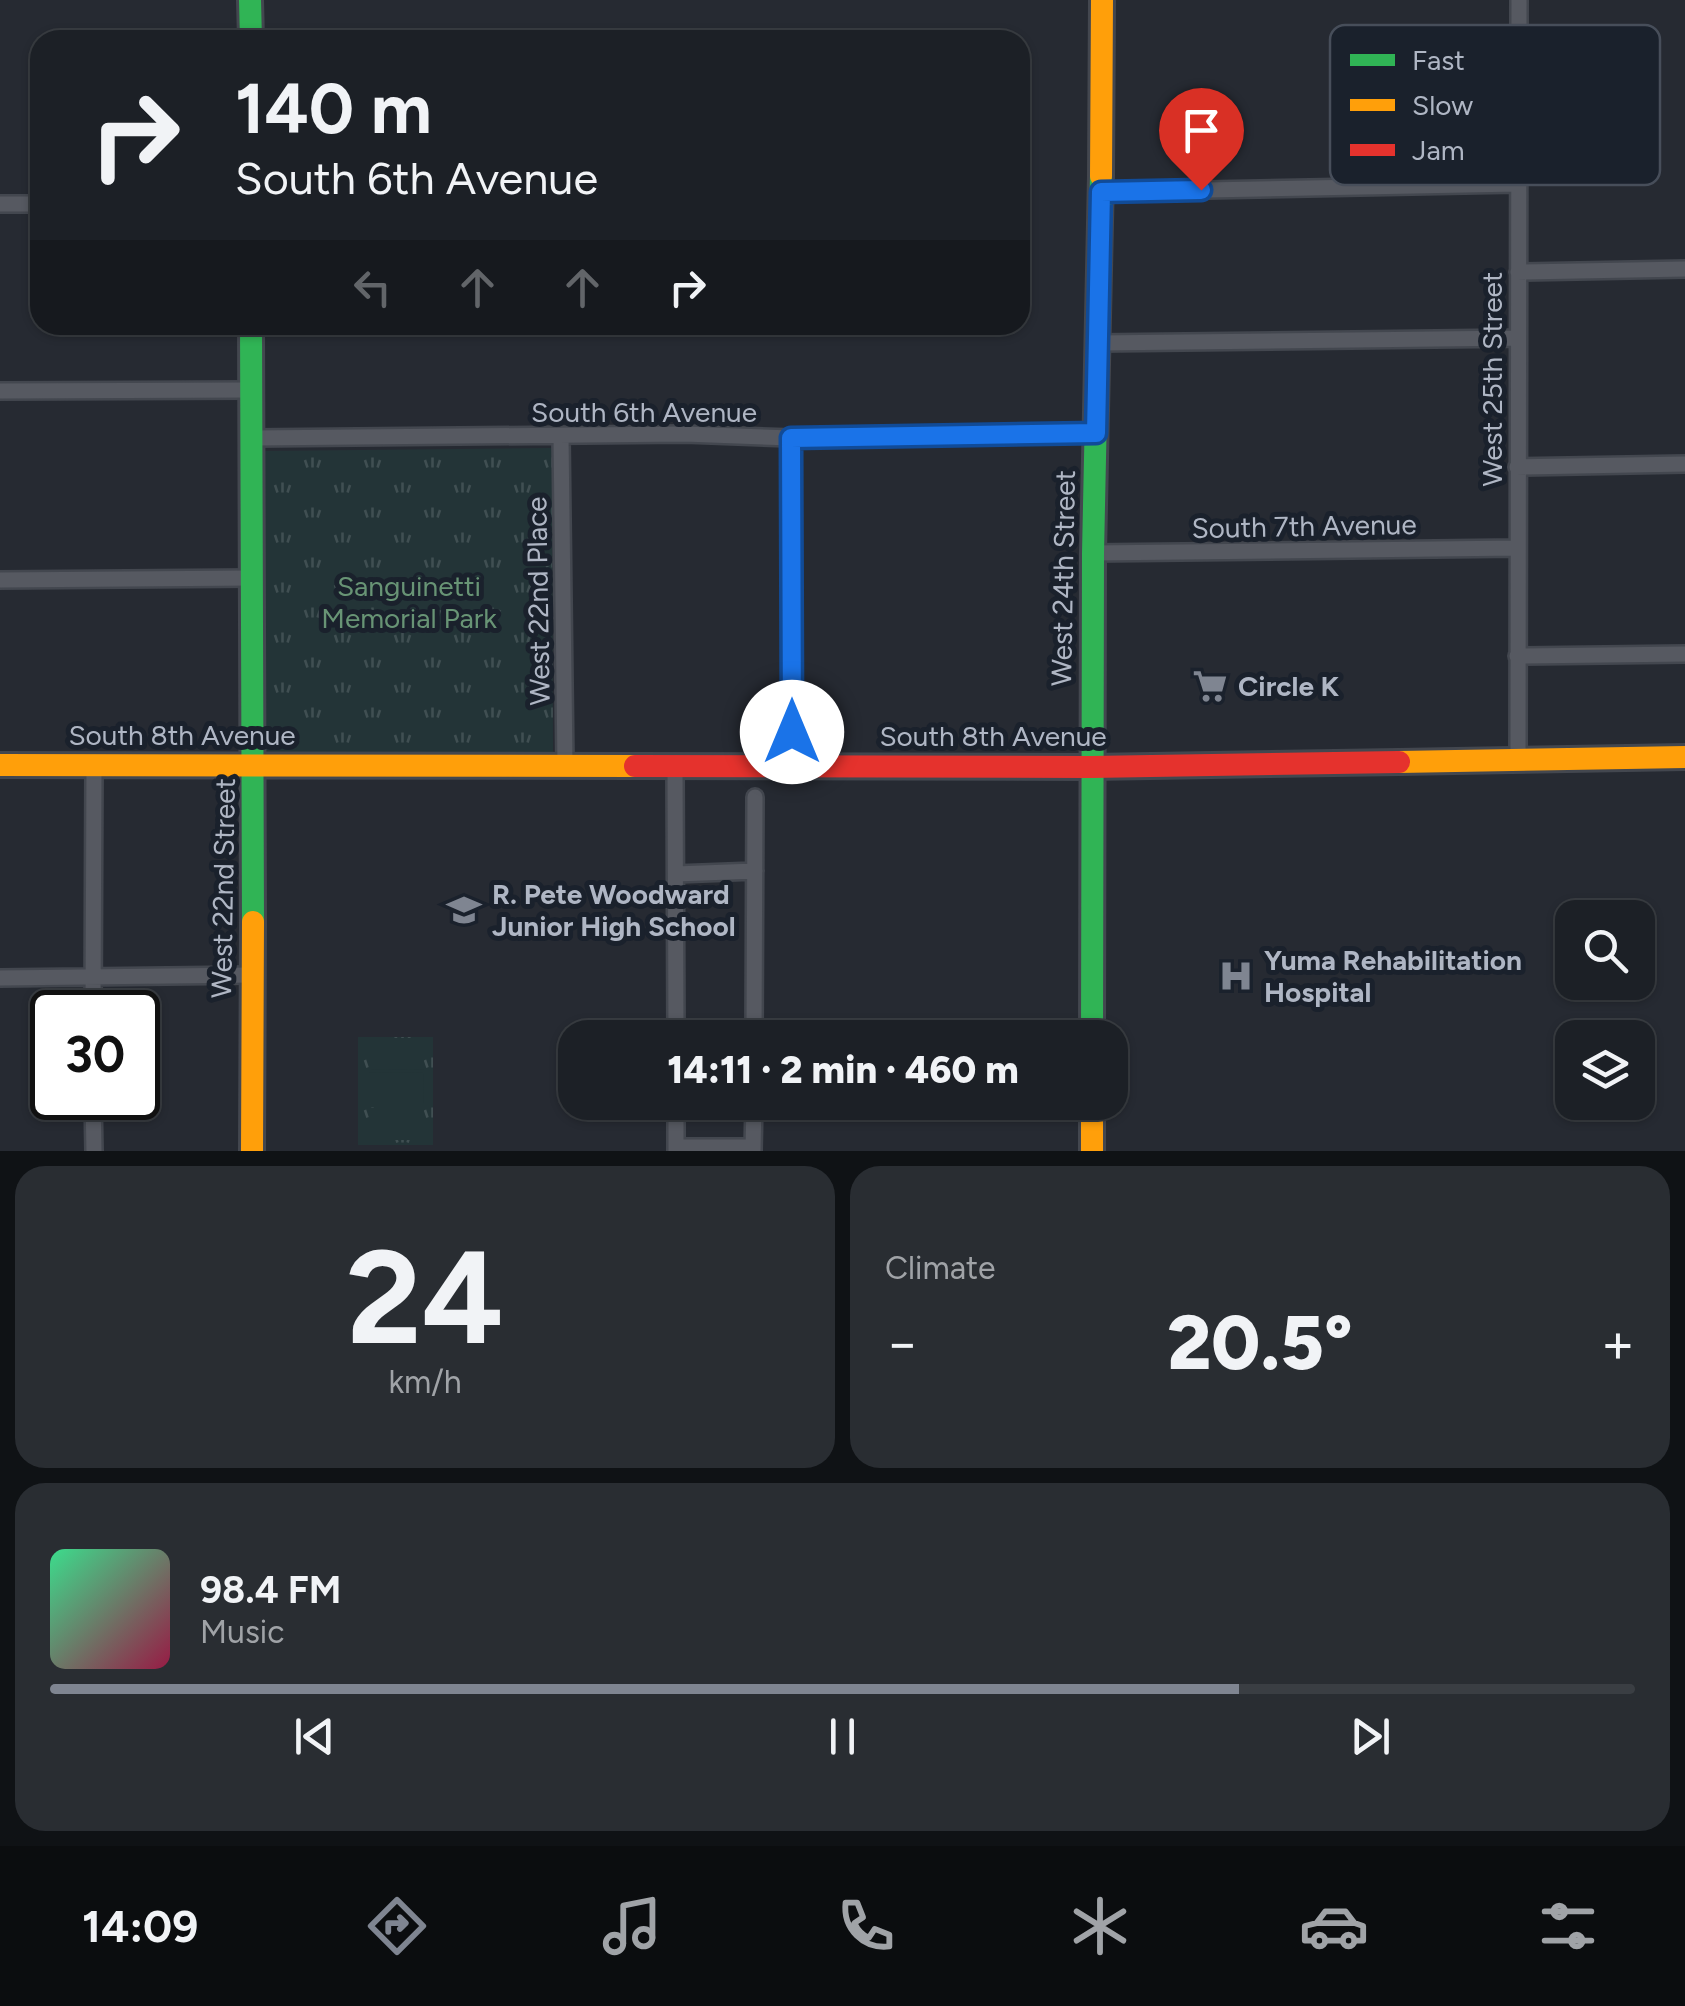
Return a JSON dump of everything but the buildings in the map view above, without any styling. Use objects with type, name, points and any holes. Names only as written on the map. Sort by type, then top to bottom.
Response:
[{"type":"street","points":[[250,0],[251,30]]},
{"type":"street","name":"West 24th Street","points":[[1092,1020],[1092,554],[1102,0]]},
{"type":"street","name":"West 25th Street","points":[[1519,0],[1519,25]]},
{"type":"street","points":[[1101,192],[1465,185]]},
{"type":"street","name":"West 25th Street","points":[[1517,185],[1518,759]]},
{"type":"street","points":[[0,204],[30,204]]},
{"type":"street","points":[[1518,272],[1685,269]]},
{"type":"street","name":"West 22nd Street","points":[[251,335],[252,1151]]},
{"type":"street","points":[[1098,342],[1518,338]]},
{"type":"street","points":[[0,391],[251,390]]},
{"type":"street","name":"South 6th Avenue","points":[[252,438],[686,434],[791,438],[1096,433]]},
{"type":"street","name":"West 22nd Place","points":[[561,436],[565,765]]},
{"type":"street","points":[[791,438],[792,766]]},
{"type":"street","points":[[1517,467],[1685,464]]},
{"type":"street","name":"South 7th Avenue","points":[[1092,554],[1517,548]]},
{"type":"street","points":[[0,580],[252,578]]},
{"type":"street","points":[[1517,656],[1685,654]]},
{"type":"street","name":"South 8th Avenue","points":[[0,766],[1091,767],[1685,758]]},
{"type":"street","points":[[93,990],[94,765]]},
{"type":"street","points":[[675,766],[676,1020]]},
{"type":"street","points":[[754,796],[754,1020]]},
{"type":"street","points":[[676,874],[755,871]]},
{"type":"street","points":[[0,978],[252,976]]},
{"type":"street","points":[[93,1120],[94,1151]]},
{"type":"street","points":[[676,1120],[676,1149],[754,1149],[754,1120]]},
{"type":"street","points":[[1092,1120],[1092,1151]]},
{"type":"green space","name":"Sanguinetti Memorial Park","points":[[552,448],[553,752],[266,753],[264,451]]},
{"type":"green space","points":[[358,1037],[433,1037],[433,1145],[358,1145]]},
{"type":"green space","points":[[370,1038],[424,1038],[424,1070],[370,1069]]},
{"type":"green space","points":[[369,1072],[424,1073],[423,1104],[369,1104]]},
{"type":"green space","points":[[370,1108],[424,1108],[424,1140],[370,1140]]},
{"type":"traffic: fast","points":[[250,0],[251,30]]},
{"type":"traffic: fast","points":[[1092,1020],[1093,553],[1101,176]]},
{"type":"traffic: fast","points":[[251,335],[253,922]]},
{"type":"traffic: slow","points":[[1101,176],[1102,0]]},
{"type":"traffic: slow","points":[[1399,762],[1685,757]]},
{"type":"traffic: slow","points":[[0,765],[635,766]]},
{"type":"traffic: slow","points":[[252,1151],[253,922]]},
{"type":"traffic: slow","points":[[1092,1120],[1092,1151]]},
{"type":"traffic: jam","points":[[635,766],[1091,767],[1399,762]]},
{"type":"place","name":"Circle K","points":[[1210,686]]},
{"type":"place","name":"R. Pete Woodward Junior High School","points":[[464,910]]},
{"type":"place","name":"Yuma Rehabilitation Hospital","points":[[1236,976]]},
{"type":"route","points":[[792,732],[791,438],[1096,433],[1101,192],[1201,190]]}]
